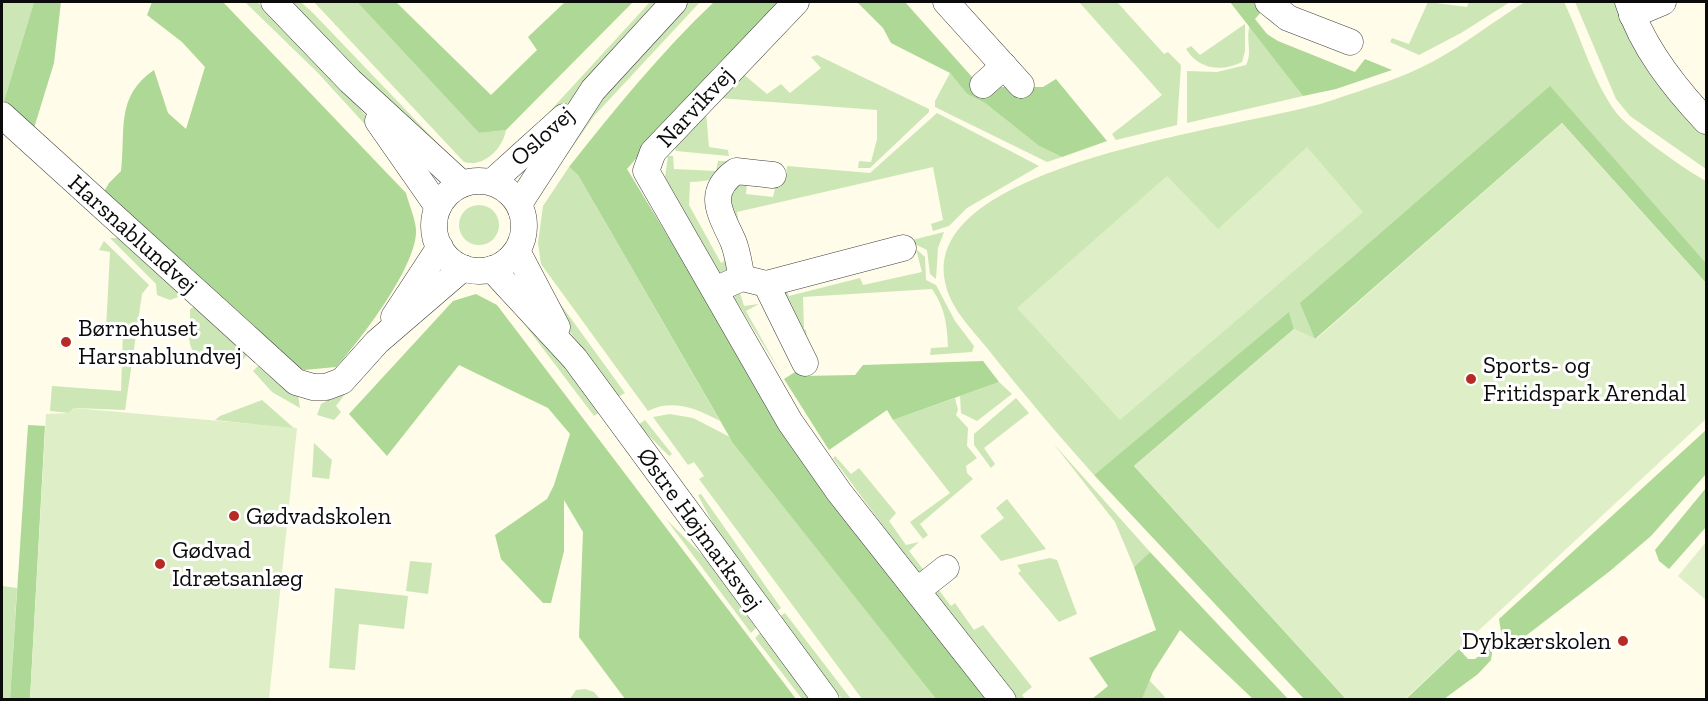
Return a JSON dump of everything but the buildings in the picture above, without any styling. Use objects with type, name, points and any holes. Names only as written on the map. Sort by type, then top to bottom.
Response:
[{"type":"street","points":[[274,2],[350,81],[462,184]]},
{"type":"street","name":"Oslovej","points":[[492,182],[593,90],[674,2]]},
{"type":"street","name":"Narvikvej","points":[[796,2],[653,152],[646,171],[790,422],[839,492],[1003,699]]},
{"type":"street","points":[[946,2],[1021,85]]},
{"type":"street","points":[[1268,2],[1288,18],[1350,42]]},
{"type":"street","points":[[1663,2],[1630,8],[1659,64],[1707,121]]},
{"type":"street","points":[[983,85],[1004,66]]},
{"type":"street","points":[[350,81],[438,207]]},
{"type":"street","name":"Oslovej","points":[[519,204],[593,90]]},
{"type":"street","name":"Harsnablundvej","points":[[2,115],[296,382],[313,387],[326,387],[342,381],[377,342],[464,268]]},
{"type":"street","points":[[773,175],[736,171],[725,179],[718,197],[718,211],[754,281],[805,363]]},
{"type":"street","points":[[477,181],[492,182],[507,190],[519,204],[524,219],[523,236],[517,251],[506,262],[492,269],[464,268],[449,260],[440,247],[435,234],[438,207],[448,193],[462,184],[477,181]]},
{"type":"street","name":"Harsnablundvej","points":[[377,342],[440,247]]},
{"type":"street","points":[[715,290],[903,248]]},
{"type":"street","name":"Østre Højmarksvej","points":[[517,251],[574,359]]},
{"type":"street","name":"Østre Højmarksvej","points":[[492,269],[574,359],[826,699]]},
{"type":"street","points":[[918,590],[946,568]]},
{"type":"green space","points":[[2,2],[34,2],[4,101],[2,99]]},
{"type":"green space","points":[[34,2],[61,2],[54,63],[34,128],[4,101]]},
{"type":"green space","points":[[152,2],[223,2],[406,193],[416,229],[413,249],[384,304],[359,340],[336,367],[304,370],[289,365],[102,195],[109,183],[121,171],[123,128],[133,91],[154,70],[168,113],[186,129],[205,67],[182,42],[147,15]]},
{"type":"green space","points":[[245,2],[257,2],[270,14],[354,102],[396,150],[392,154],[318,73]]},
{"type":"green space","points":[[290,2],[301,2],[314,14],[447,153],[385,102]]},
{"type":"green space","points":[[314,2],[357,2],[479,133],[506,130],[497,150],[479,162],[464,162]]},
{"type":"green space","points":[[357,2],[396,2],[491,95],[537,50],[528,37],[565,2],[633,2],[506,130],[479,133]]},
{"type":"green space","points":[[650,2],[658,2],[546,128],[506,156],[549,112]]},
{"type":"green space","points":[[688,2],[700,2],[594,116],[538,196],[556,156],[644,46]]},
{"type":"green space","points":[[714,2],[782,2],[715,67],[627,169],[821,489],[991,699],[936,699],[733,443],[578,175],[569,167],[657,61]]},
{"type":"green space","points":[[857,2],[905,2],[981,87],[1043,87],[1056,79],[1107,141],[1062,157],[1039,146],[985,103],[967,94],[950,73],[891,43],[883,28]]},
{"type":"green space","points":[[1079,2],[1117,2],[1164,54],[1168,52],[1181,65],[1177,125],[1116,140],[1112,134],[1162,95]]},
{"type":"green space","points":[[1230,2],[1253,2],[1262,11],[1255,19],[1267,34],[1278,41],[1355,72],[1365,59],[1392,70],[1336,89],[1303,96]]},
{"type":"green space","points":[[1428,2],[1467,7],[1469,2],[1510,2],[1461,33],[1419,55],[1390,42],[1392,38],[1409,44]]},
{"type":"green space","points":[[1525,2],[1564,2],[1593,72],[1615,111],[1658,149],[1706,181],[1706,263],[1550,87],[1315,339],[1294,329],[1289,313],[1094,475],[1013,380],[951,300],[945,282],[951,240],[984,206],[1036,178],[1101,155],[1170,137],[1293,111],[1383,83],[1420,68],[1444,55]]},
{"type":"green space","points":[[1575,2],[1620,2],[1706,133],[1706,169],[1630,116],[1616,99]]},
{"type":"green space","points":[[1245,24],[1245,51],[1242,62],[1227,67],[1211,67],[1197,61],[1186,49],[1191,46],[1200,55]]},
{"type":"green space","points":[[1250,25],[1303,96],[1187,123],[1187,71],[1217,72],[1246,65],[1249,55]]},
{"type":"green space","points":[[817,55],[929,109],[929,112],[870,168],[858,168],[859,161],[871,162],[877,139],[877,110],[719,98],[742,73],[767,94],[781,84],[790,93],[821,68],[811,57]]},
{"type":"green space","points":[[950,73],[967,94],[985,103],[1039,146],[1062,157],[1047,162],[935,107],[935,101]]},
{"type":"green space","points":[[1550,86],[1706,263],[1706,283],[1562,123],[1315,339],[1300,303]]},
{"type":"green space","points":[[706,112],[709,147],[728,150],[729,156],[676,151],[674,147]]},
{"type":"green space","points":[[937,113],[1039,166],[967,208],[949,226],[933,231],[931,224],[943,220],[933,167],[737,212],[740,234],[726,191],[747,181],[746,194],[773,197],[778,176],[786,174],[787,166],[870,173]]},
{"type":"green space","name":"Sports- og Fritidspark Arendal","points":[[1562,123],[1706,283],[1706,419],[1405,699],[1346,699],[1134,466],[1294,329],[1316,339]]},
{"type":"green space","points":[[1307,147],[1363,212],[1120,420],[1017,308],[1167,176],[1218,229]]},
{"type":"green space","points":[[668,156],[673,156],[674,169],[716,171],[718,161],[726,161],[721,173],[713,179],[690,182],[689,205],[721,263],[730,257],[732,266],[723,279],[665,177]]},
{"type":"green space","points":[[569,167],[578,175],[720,421],[694,409],[676,405],[666,405],[648,411],[541,264],[538,243],[543,206]]},
{"type":"green space","points":[[479,205],[487,206],[493,211],[498,217],[498,233],[493,239],[487,244],[479,245],[471,244],[465,239],[460,233],[459,225],[460,217],[465,211],[471,206]]},
{"type":"green space","points":[[944,232],[938,248],[936,279],[930,274],[927,250],[908,241]]},
{"type":"green space","points":[[110,238],[120,238],[181,290],[178,297],[170,300],[157,295],[156,284]]},
{"type":"green space","points":[[104,241],[149,285],[142,294],[125,410],[74,408],[69,413],[50,411],[52,386],[121,391],[123,331],[106,330],[110,252],[99,250]]},
{"type":"green space","points":[[916,249],[925,257],[926,280],[936,285],[955,321],[974,346],[972,352],[930,355],[931,348],[948,347],[944,317],[940,303],[932,289],[803,297],[804,329],[809,353],[779,295],[786,288],[789,296],[860,278],[863,285],[922,272]]},
{"type":"green space","points":[[530,262],[625,393],[618,397],[559,317]]},
{"type":"green space","points":[[497,288],[541,333],[600,412],[594,416]]},
{"type":"green space","points":[[753,289],[740,293],[744,306],[759,304],[746,311],[780,372],[730,291]]},
{"type":"green space","points":[[476,294],[497,305],[796,699],[625,699],[579,637],[583,532],[564,500],[564,551],[551,603],[543,603],[501,559],[495,535],[547,499],[554,485],[570,434],[548,408],[459,365],[387,456],[349,414],[453,301]]},
{"type":"green space","points":[[194,307],[202,309],[248,354],[242,361],[233,354],[210,359],[192,350],[189,334],[190,309]]},
{"type":"green space","points":[[1289,312],[1294,329],[1134,466],[1346,699],[1304,699],[1094,475]]},
{"type":"green space","points":[[983,361],[999,382],[893,420],[887,410],[829,450],[784,379],[795,372],[802,376],[855,375],[863,365]]},
{"type":"green space","points":[[259,365],[298,394],[300,408],[272,392],[253,371]]},
{"type":"green space","points":[[999,382],[1012,394],[977,421],[961,413],[960,396]]},
{"type":"green space","points":[[349,389],[336,406],[341,412],[334,420],[317,415],[321,404]]},
{"type":"green space","points":[[955,398],[958,410],[956,415],[968,428],[967,446],[977,458],[966,466],[967,473],[973,479],[920,524],[928,535],[923,539],[910,522],[950,493],[893,420]]},
{"type":"green space","points":[[1016,398],[1029,413],[984,448],[995,464],[991,468],[974,445],[974,434]]},
{"type":"green space","points":[[262,400],[295,429],[215,420],[220,416]]},
{"type":"green space","name":"Gødvad Idrætsanlæg","points":[[74,408],[297,428],[269,699],[30,699],[46,414],[69,413]]},
{"type":"green space","points":[[670,414],[693,418],[730,437],[936,699],[862,699],[699,479],[704,476],[694,462],[688,465],[653,417]]},
{"type":"green space","points":[[645,420],[672,454],[669,456],[638,425]]},
{"type":"green space","points":[[28,425],[45,426],[30,699],[10,699]]},
{"type":"green space","points":[[1706,430],[1706,474],[1651,536],[1610,571],[1519,641],[1502,638],[1499,619]]},
{"type":"green space","points":[[314,443],[332,460],[329,479],[312,477]]},
{"type":"green space","points":[[1053,443],[1150,552],[1134,567],[1115,522]]},
{"type":"green space","points":[[835,456],[851,474],[859,468],[896,513],[889,521],[906,545],[919,542],[909,551],[926,573],[920,576],[833,458]]},
{"type":"green space","points":[[1706,488],[1706,527],[1669,569],[1659,561],[1655,550]]},
{"type":"green space","points":[[701,494],[781,608],[775,613],[720,537],[698,495]]},
{"type":"green space","points":[[1007,499],[1046,549],[1001,561],[980,536],[1004,518],[996,508]]},
{"type":"green space","points":[[666,519],[704,557],[756,628],[751,633]]},
{"type":"green space","points":[[1706,542],[1706,600],[1678,576]]},
{"type":"green space","points":[[1150,552],[1288,699],[1253,699],[1180,630],[1153,672],[1142,699],[1092,699],[1108,686],[1089,658],[1156,630],[1134,567]]},
{"type":"green space","points":[[1050,558],[1057,560],[1077,614],[1059,622],[1018,573],[1021,571],[1017,565]]},
{"type":"green space","points":[[410,561],[432,563],[428,594],[406,591]]},
{"type":"green space","points":[[935,585],[951,606],[955,603],[974,630],[983,625],[1032,687],[1022,695],[1025,699],[1017,699],[929,589]]},
{"type":"green space","points":[[2,586],[17,588],[10,699],[2,700]]},
{"type":"green space","points":[[335,588],[408,596],[404,629],[359,624],[355,670],[329,668]]},
{"type":"green space","points":[[785,613],[851,699],[842,699],[779,617]]},
{"type":"green space","points":[[760,633],[811,699],[802,699],[755,638]]},
{"type":"green space","points":[[1493,646],[1491,660],[1478,674],[1444,699],[1405,700],[1459,649],[1468,659],[1475,659]]},
{"type":"green space","points":[[1149,680],[1165,697],[1163,699],[1142,699]]},
{"type":"green space","points":[[585,689],[594,692],[600,699],[570,699],[576,690]]},
{"type":"place","name":"Børnehuset Harsnablundvej","points":[[66,342]]},
{"type":"place","name":"Sports- og Fritidspark Arendal","points":[[1471,379]]},
{"type":"place","name":"Gødvadskolen","points":[[234,516]]},
{"type":"place","name":"Gødvad Idrætsanlæg","points":[[160,564]]},
{"type":"place","name":"Dybkærskolen","points":[[1623,641]]}]
